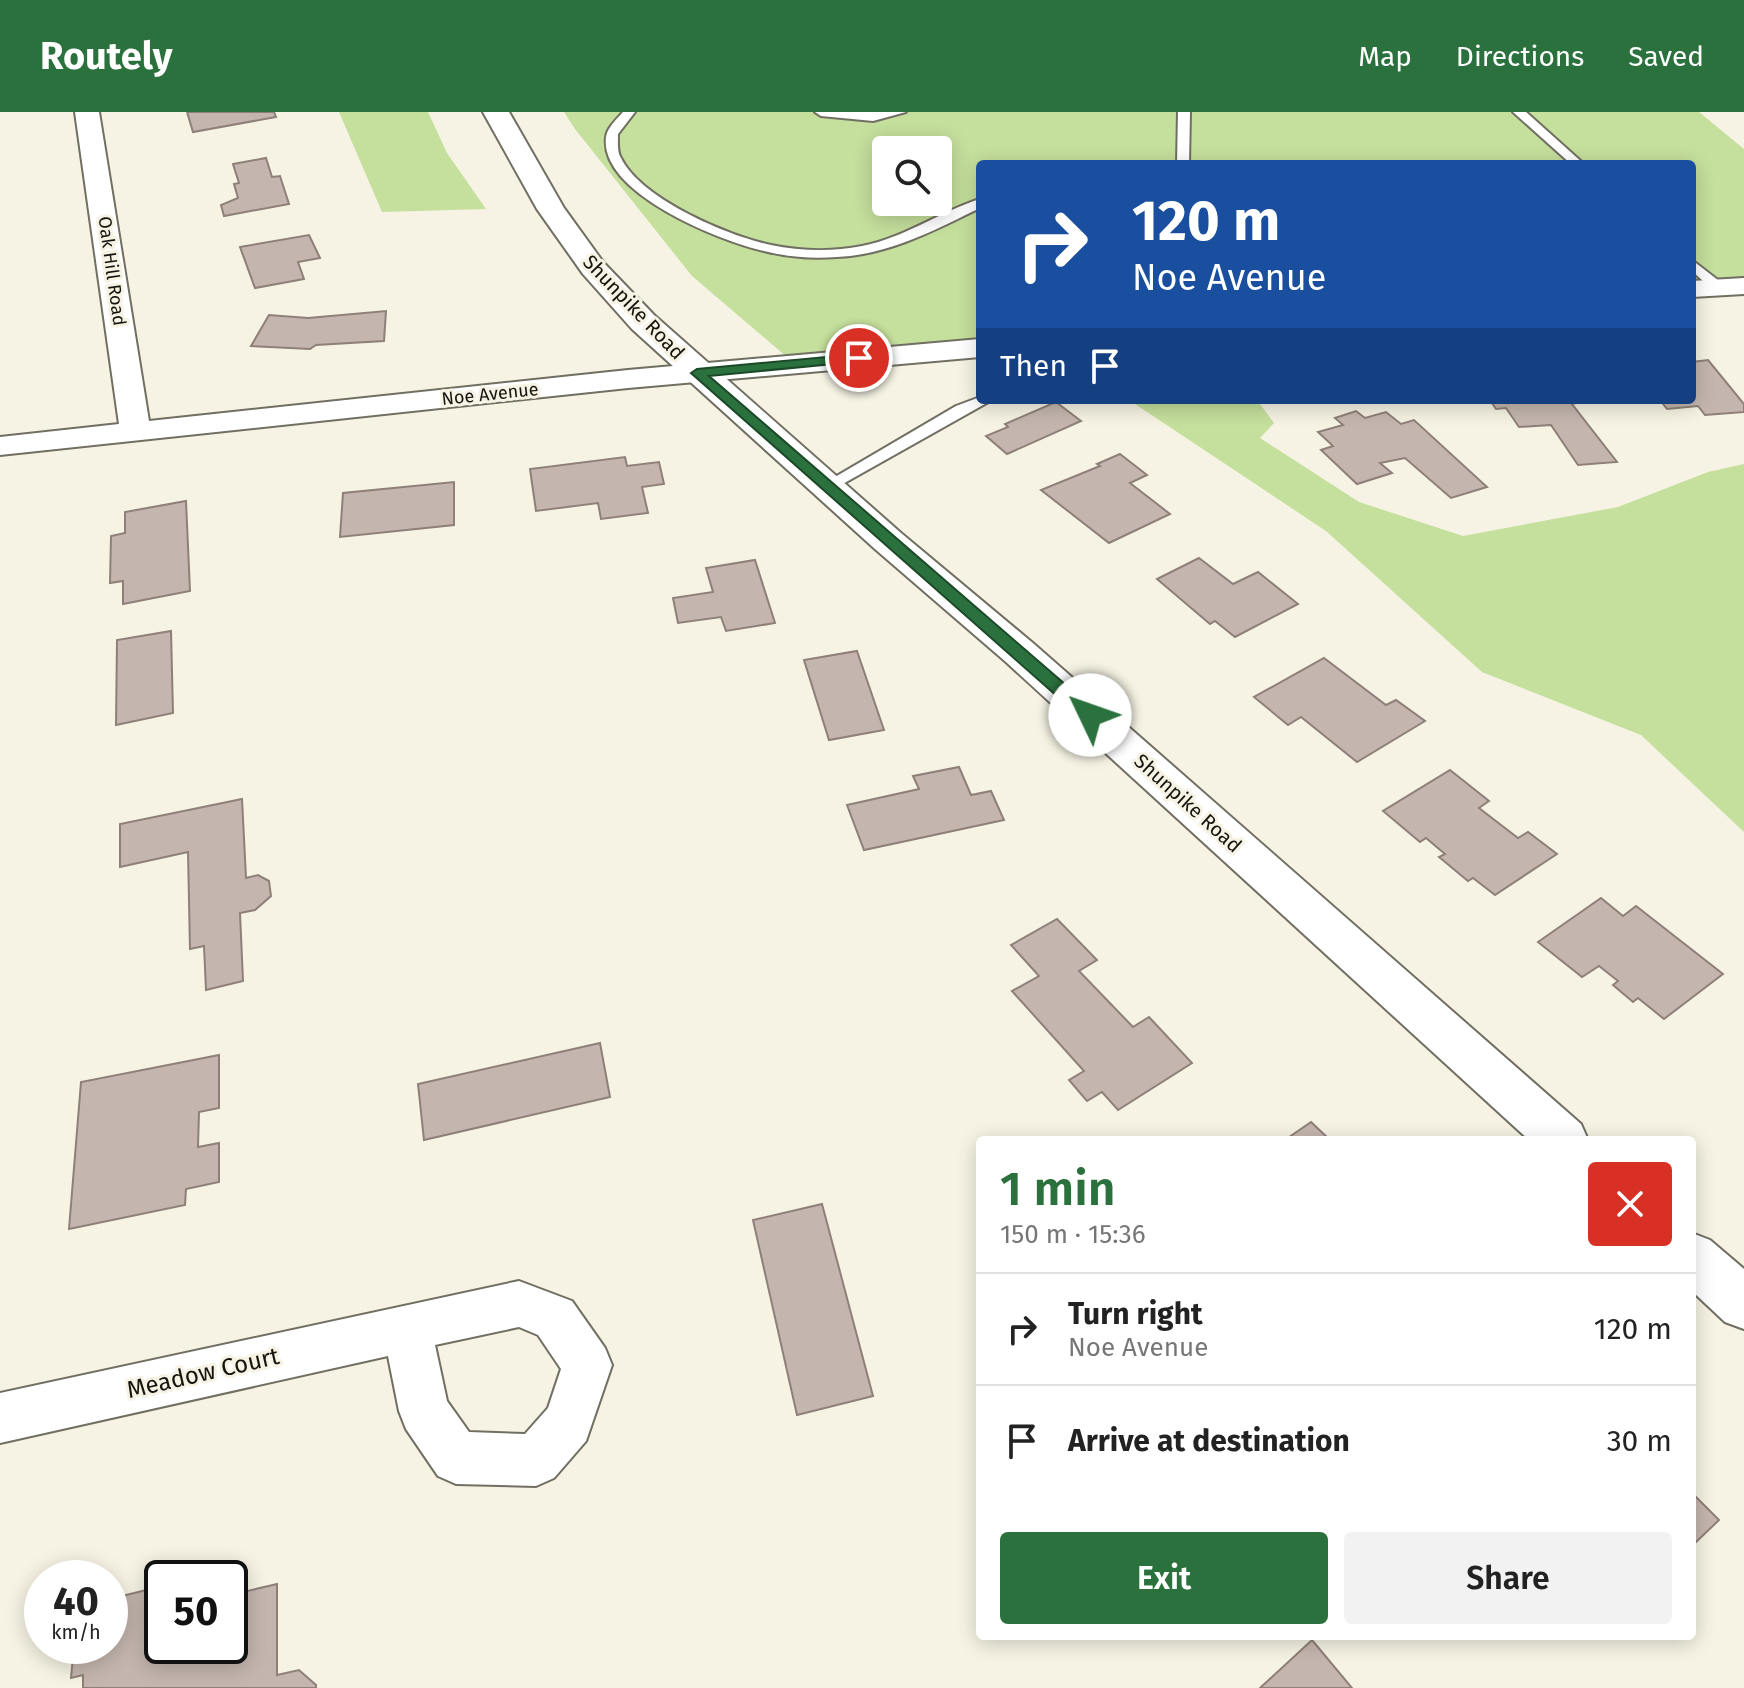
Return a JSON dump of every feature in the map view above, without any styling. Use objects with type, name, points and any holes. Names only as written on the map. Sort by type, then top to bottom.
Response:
[{"type":"main road","name":"Shunpike Road","points":[[496,112],[551,209],[593,268],[643,322],[826,487],[1020,653],[1559,1136]]},
{"type":"main road","points":[[1696,1261],[1744,1304]]},
{"type":"street","name":"Oak Hill Road","points":[[87,112],[135,431]]},
{"type":"street","name":"Noe Avenue","points":[[0,446],[697,373],[976,348]]},
{"type":"street","name":"Meadow Court","points":[[0,1418],[407,1328]]},
{"type":"lane","points":[[629,112],[618,121],[609,136],[610,151],[629,178],[696,224],[768,248],[843,253],[885,244],[976,205]]},
{"type":"lane","points":[[821,112],[873,117],[900,112]]},
{"type":"lane","points":[[1182,160],[1184,112]]},
{"type":"lane","points":[[1519,112],[1573,160]]},
{"type":"lane","points":[[1696,268],[1718,287]]},
{"type":"lane","points":[[826,487],[976,403]]},
{"type":"green space","points":[[339,112],[428,112],[447,153],[486,209],[382,212]]},
{"type":"green space","points":[[564,112],[1699,112],[1744,149],[1744,285],[1696,288],[1696,160],[976,160],[976,346],[794,363],[692,276]]},
{"type":"green space","points":[[1135,404],[1260,404],[1274,423],[1260,438],[1359,502],[1463,536],[1618,507],[1708,472],[1744,464],[1744,832],[1641,735],[1482,672],[1326,531]]},
{"type":"building","points":[[187,112],[274,112],[276,117],[193,132]]},
{"type":"building","points":[[266,158],[272,177],[280,176],[289,204],[224,216],[221,205],[238,198],[234,184],[239,183],[233,164]]},
{"type":"building","points":[[309,235],[320,258],[298,262],[304,279],[255,288],[240,247]]},
{"type":"building","points":[[386,311],[384,341],[316,345],[310,349],[251,346],[269,315],[308,318]]},
{"type":"building","points":[[1708,360],[1744,404],[1744,412],[1705,415],[1698,406],[1667,409],[1663,404],[1696,404],[1696,362]]},
{"type":"building","points":[[1051,404],[1059,404],[1081,421],[1007,454],[986,436],[1008,427],[1005,424]]},
{"type":"building","points":[[1493,404],[1572,404],[1617,462],[1578,465],[1551,425],[1519,427],[1506,408],[1496,409]]},
{"type":"building","points":[[1356,411],[1365,418],[1386,412],[1401,424],[1414,420],[1487,487],[1451,498],[1405,458],[1380,463],[1392,473],[1357,484],[1321,450],[1333,446],[1318,432],[1343,425],[1335,418]]},
{"type":"building","points":[[1120,454],[1147,475],[1130,483],[1170,514],[1109,543],[1041,490],[1100,466],[1097,464]]},
{"type":"building","points":[[625,457],[627,466],[659,462],[664,484],[642,487],[648,513],[601,519],[598,503],[536,511],[530,469]]},
{"type":"building","points":[[454,482],[454,525],[340,537],[343,493]]},
{"type":"building","points":[[186,501],[190,591],[123,604],[123,581],[110,583],[111,536],[125,533],[125,512]]},
{"type":"building","points":[[1199,558],[1233,584],[1258,572],[1298,604],[1235,637],[1215,621],[1210,624],[1157,579]]},
{"type":"building","points":[[755,560],[775,623],[726,631],[721,617],[678,623],[673,598],[713,592],[706,568]]},
{"type":"building","points":[[171,631],[173,713],[116,725],[117,640]]},
{"type":"building","points":[[857,651],[884,730],[829,740],[804,660]]},
{"type":"building","points":[[1324,658],[1386,705],[1396,700],[1425,721],[1357,762],[1301,717],[1288,725],[1254,697]]},
{"type":"building","points":[[959,767],[971,795],[991,791],[1004,820],[864,850],[847,805],[919,789],[913,776]]},
{"type":"building","points":[[1450,770],[1489,801],[1479,808],[1518,838],[1528,832],[1557,854],[1495,895],[1473,878],[1468,881],[1439,857],[1445,854],[1426,838],[1420,842],[1383,811]]},
{"type":"building","points":[[242,799],[246,878],[258,875],[269,881],[271,896],[255,910],[240,913],[243,981],[206,990],[204,946],[190,949],[188,852],[120,867],[120,824]]},
{"type":"building","points":[[1601,898],[1623,916],[1636,906],[1723,974],[1664,1019],[1638,998],[1633,1002],[1613,985],[1618,981],[1599,966],[1582,977],[1538,942]]},
{"type":"building","points":[[1057,919],[1097,960],[1079,971],[1133,1027],[1149,1017],[1192,1063],[1118,1110],[1102,1092],[1087,1101],[1069,1080],[1084,1071],[1012,991],[1039,976],[1011,945]]},
{"type":"building","points":[[600,1043],[610,1097],[424,1140],[418,1084]]},
{"type":"building","points":[[219,1055],[219,1108],[199,1112],[198,1147],[219,1143],[219,1182],[186,1189],[185,1205],[69,1229],[81,1082]]},
{"type":"building","points":[[1311,1122],[1326,1136],[1291,1136]]},
{"type":"building","points":[[822,1204],[873,1396],[797,1415],[753,1220]]},
{"type":"building","points":[[1696,1497],[1719,1520],[1696,1542]]},
{"type":"building","points":[[277,1584],[277,1675],[299,1670],[316,1688],[83,1688],[83,1675],[71,1678],[72,1664],[128,1664],[128,1594],[144,1590],[144,1664],[248,1664],[248,1591]]},
{"type":"building","points":[[1312,1640],[1352,1688],[1260,1688]]},
{"type":"route","points":[[859,358],[697,373],[1090,715]]}]
